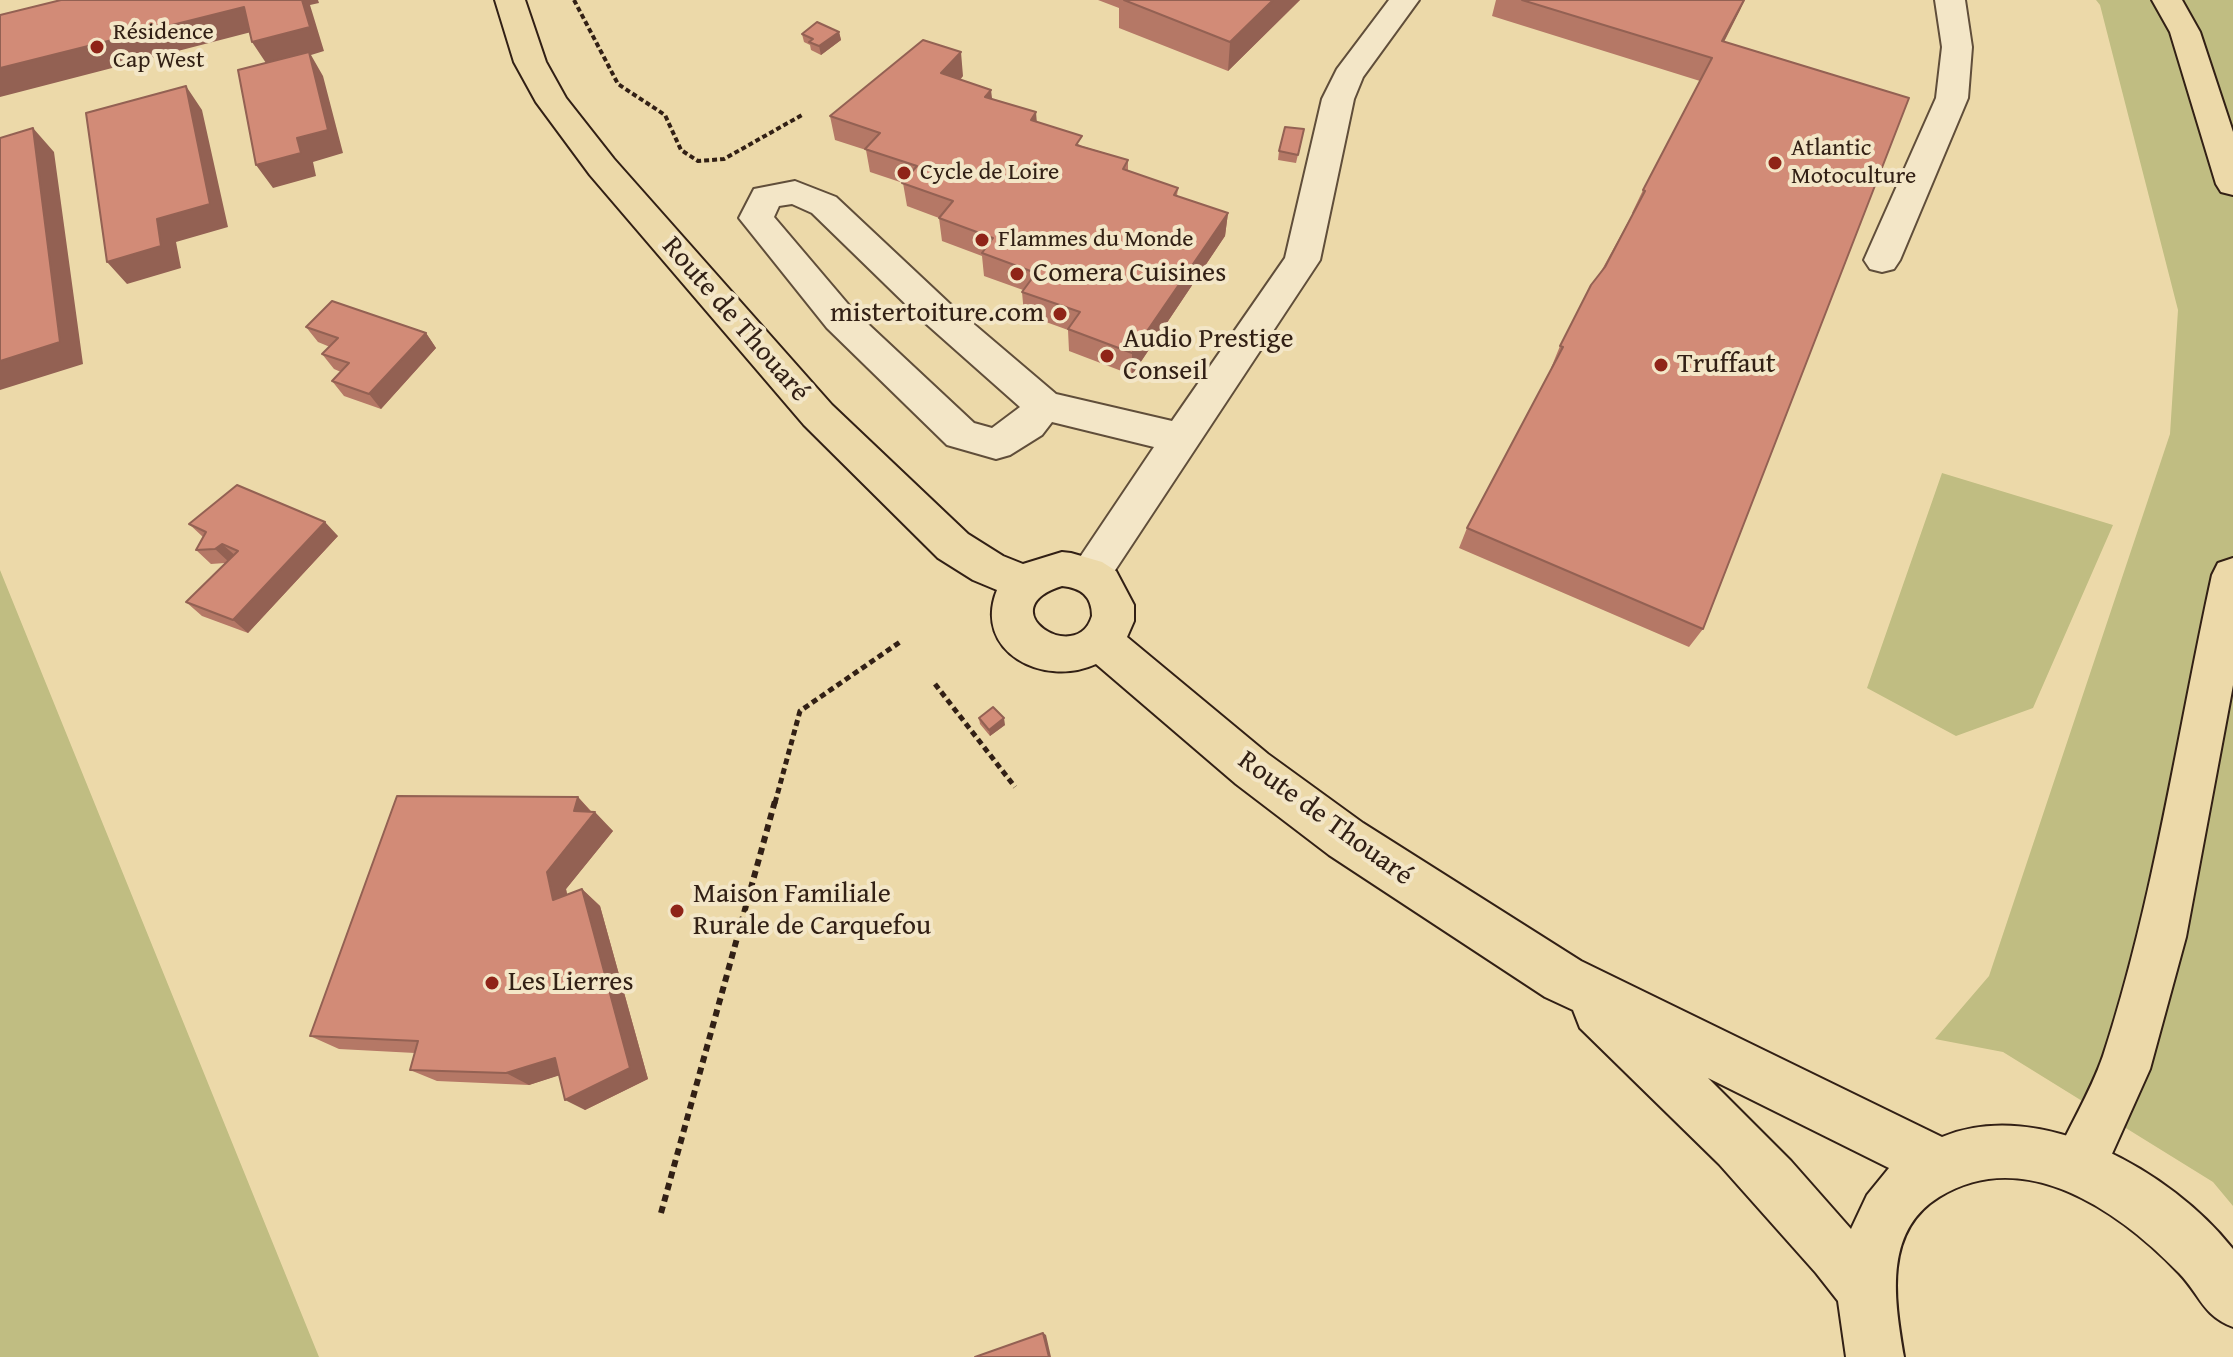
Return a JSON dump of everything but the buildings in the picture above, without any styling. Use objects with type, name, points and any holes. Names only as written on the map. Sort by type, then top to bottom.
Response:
[{"type":"main road","name":"Route de Thouaré","points":[[510,0],[530,62],[552,102],[602,167],[818,415],[953,546],[988,568],[1025,583]]},
{"type":"main road","points":[[2167,0],[2185,32],[2233,184]]},
{"type":"main road","points":[[1062,569],[1089,575],[1103,584],[1112,597],[1115,612],[1110,628],[1100,641],[1069,655],[1051,655],[1034,649],[1022,640],[1011,617],[1011,605],[1025,583],[1036,575],[1062,569]]},
{"type":"main road","points":[[2079,1166],[2128,1058],[2166,916],[2208,686],[2233,575]]},
{"type":"main road","name":"Route de Thouaré","points":[[1100,641],[1252,769],[1334,830],[1563,979],[1937,1163]]},
{"type":"main road","name":"Route de Thouaré","points":[[1563,979],[1665,1071],[1823,1235],[1866,1291]]},
{"type":"main road","points":[[1875,1357],[1866,1291],[1875,1235],[1899,1192],[1937,1163],[1980,1151],[2028,1151],[2079,1166],[2145,1203],[2206,1259],[2233,1299]]},
{"type":"lane","points":[[1089,575],[1302,260],[1338,99],[1348,76],[1404,0]]},
{"type":"lane","points":[[1882,260],[1952,98],[1957,47],[1950,0]]},
{"type":"lane","points":[[1044,406],[1028,425],[996,444],[961,434],[840,319],[756,218],[766,197],[795,192],[824,205],[936,312],[1044,406],[1181,438]]},
{"type":"path","points":[[574,0],[618,84],[665,115],[681,150],[698,161],[724,159],[802,115]]},
{"type":"path","points":[[661,1213],[800,711],[900,642]]},
{"type":"path","points":[[935,684],[1015,787]]},
{"type":"shaded area","points":[[2096,0],[2233,0],[2233,1206],[2213,1182],[2003,1052],[1935,1039],[1989,976],[2170,434],[2178,310],[2100,5]]},
{"type":"shaded area","points":[[1942,473],[2113,525],[2033,708],[1956,736],[1867,688]]},
{"type":"shaded area","points":[[0,570],[319,1357],[0,1357]]},
{"type":"place","name":"Résidence Cap West","points":[[97,47]]},
{"type":"place","name":"Atlantic Motoculture","points":[[1775,163]]},
{"type":"place","name":"Cycle de Loire","points":[[904,173]]},
{"type":"place","name":"Flammes du Monde","points":[[982,240]]},
{"type":"place","name":"Comera Cuisines","points":[[1017,274]]},
{"type":"place","name":"mistertoiture.com","points":[[1060,314]]},
{"type":"place","name":"Audio Prestige Conseil","points":[[1107,356]]},
{"type":"place","name":"Truffaut","points":[[1661,365]]},
{"type":"place","name":"Maison Familiale Rurale de Carquefou","points":[[677,911]]},
{"type":"place","name":"Les Lierres","points":[[492,983]]}]
